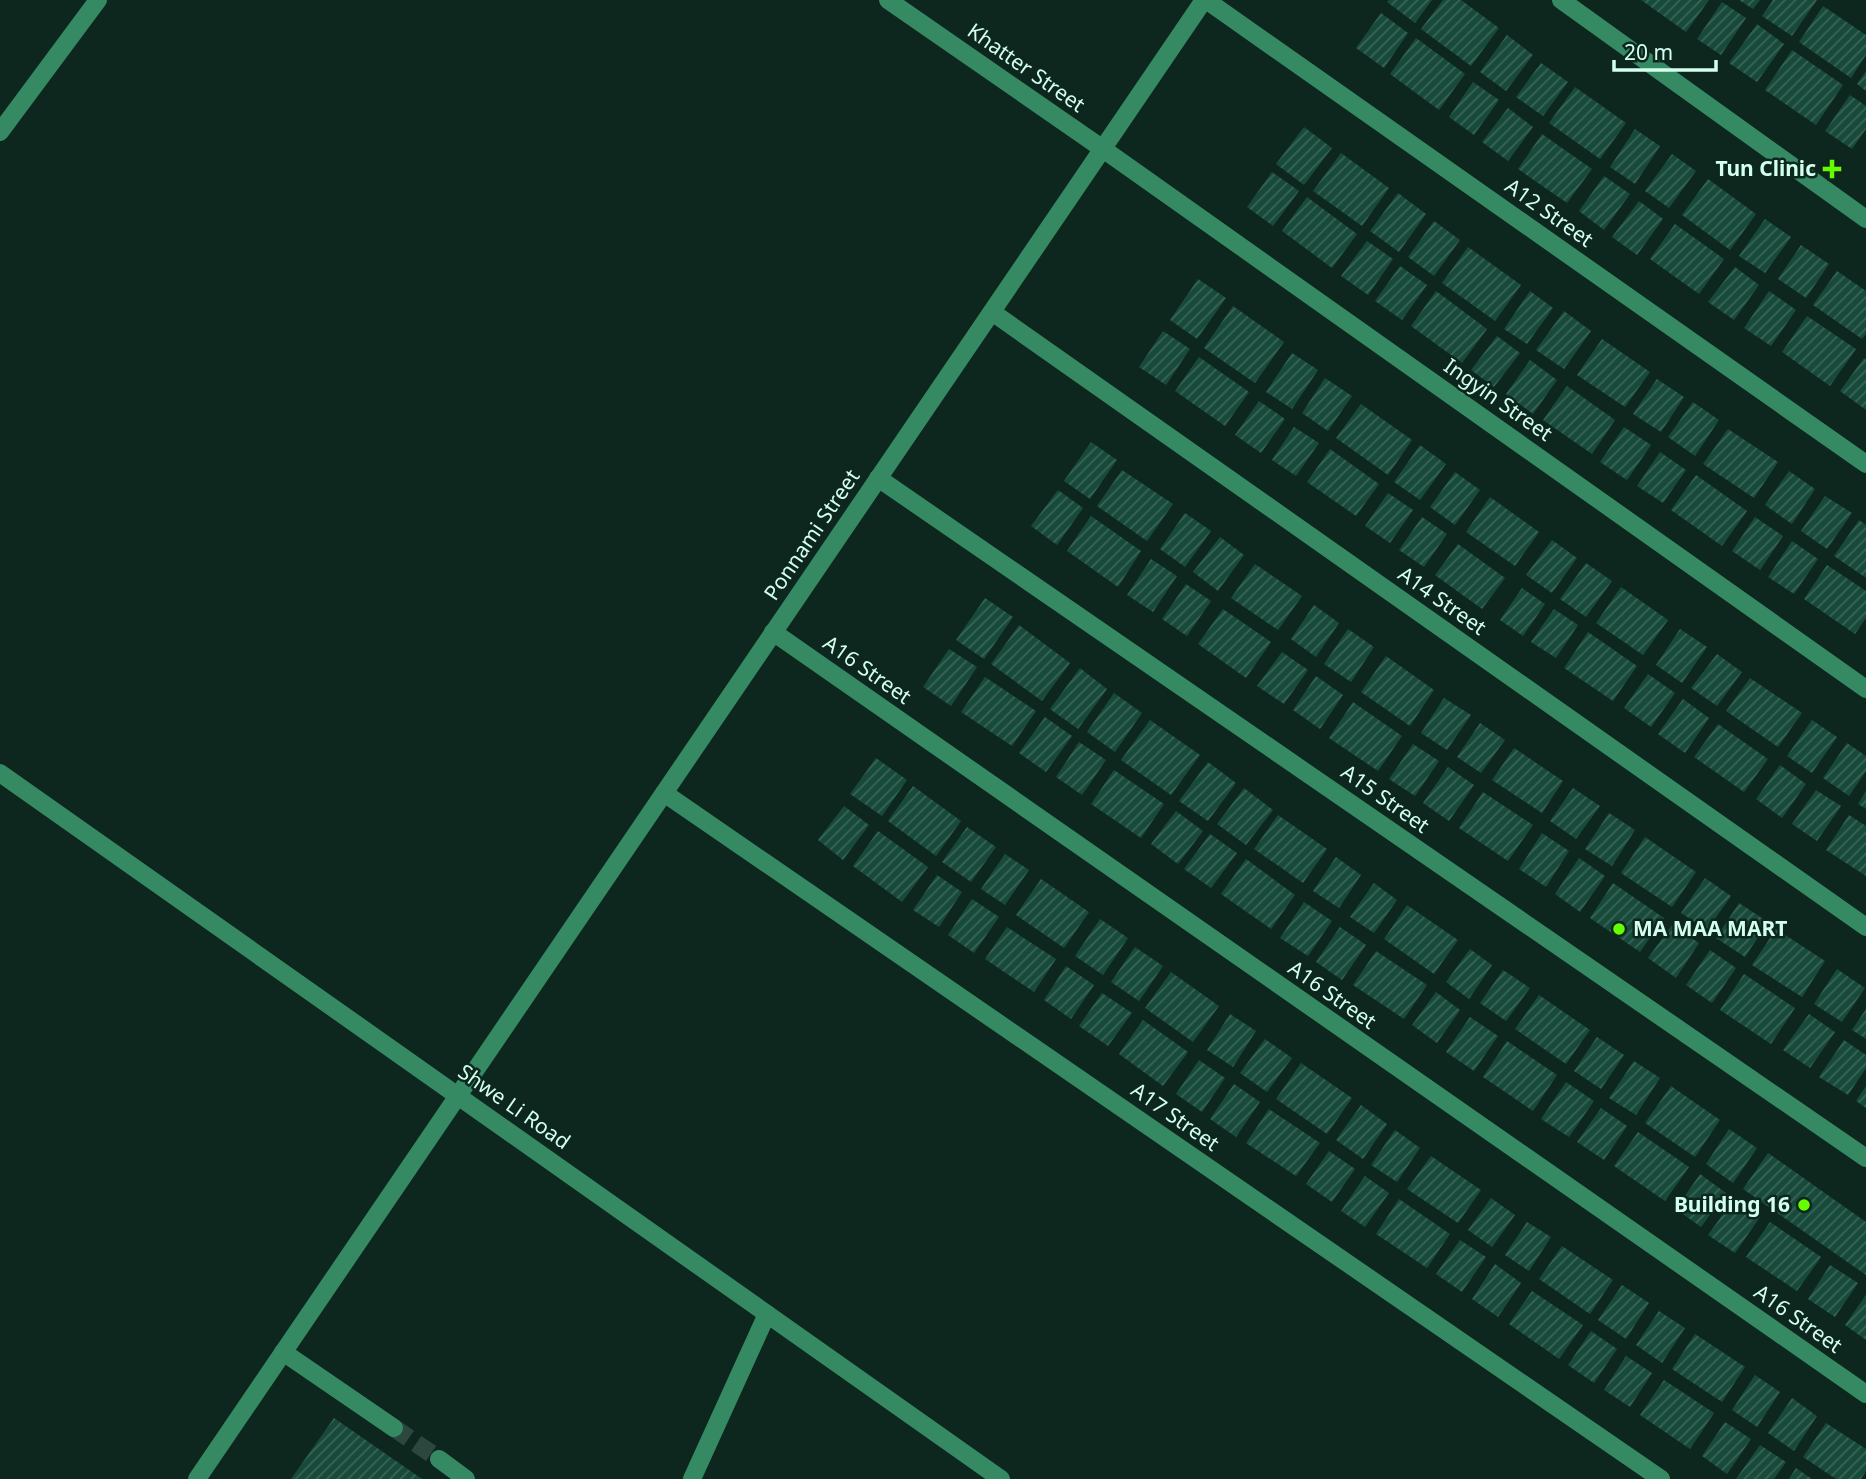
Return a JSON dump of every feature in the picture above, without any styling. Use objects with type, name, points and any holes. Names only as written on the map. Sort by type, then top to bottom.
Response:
[{"type":"street","points":[[0,132],[98,0]]},
{"type":"street","name":"Khatter Street","points":[[888,0],[1103,149]]},
{"type":"street","name":"Ponnami Street","points":[[201,1478],[457,1095],[1205,0]]},
{"type":"street","name":"A12 Street","points":[[1205,0],[1866,464]]},
{"type":"street","points":[[1561,0],[1866,219]]},
{"type":"street","name":"Ingyin Street","points":[[1103,149],[1866,689]]},
{"type":"street","name":"A14 Street","points":[[992,312],[1866,927]]},
{"type":"street","name":"A15 Street","points":[[878,478],[1866,1158]]},
{"type":"street","name":"A16 Street","points":[[773,632],[1866,1394]]},
{"type":"street","name":"Shwe Li Road","points":[[0,773],[1001,1479]]},
{"type":"street","name":"A17 Street","points":[[664,793],[1661,1479]]},
{"type":"street","points":[[694,1478],[767,1314]]},
{"type":"street","points":[[283,1352],[394,1428]]},
{"type":"street","points":[[439,1459],[466,1479]]},
{"type":"building","points":[[1432,0],[1415,23],[1387,2]]},
{"type":"building","points":[[1443,0],[1461,0],[1499,28],[1471,66],[1421,29]]},
{"type":"building","points":[[1641,0],[1709,0],[1686,32]]},
{"type":"building","points":[[1739,0],[1760,0],[1753,9]]},
{"type":"building","points":[[1773,0],[1817,0],[1792,36],[1762,16]]},
{"type":"building","points":[[1722,2],[1746,18],[1721,55],[1697,39]]},
{"type":"building","points":[[1823,6],[1866,35],[1866,55],[1851,78],[1799,42]]},
{"type":"building","points":[[1381,13],[1408,33],[1384,68],[1356,48]]},
{"type":"building","points":[[1757,24],[1784,44],[1757,82],[1729,63]]},
{"type":"building","points":[[1507,35],[1533,55],[1506,91],[1480,72]]},
{"type":"building","points":[[1416,38],[1465,74],[1439,110],[1390,74]]},
{"type":"building","points":[[1792,50],[1843,85],[1816,125],[1765,90]]},
{"type":"building","points":[[1541,63],[1568,82],[1543,116],[1516,97]]},
{"type":"building","points":[[1866,71],[1866,91],[1857,84]]},
{"type":"building","points":[[1473,82],[1499,100],[1474,135],[1449,117]]},
{"type":"building","points":[[1575,87],[1626,123],[1600,159],[1549,123]]},
{"type":"building","points":[[1850,95],[1866,106],[1866,129],[1852,149],[1825,131]]},
{"type":"building","points":[[1508,108],[1533,127],[1508,161],[1482,142]]},
{"type":"building","points":[[1304,127],[1332,148],[1304,185],[1276,164]]},
{"type":"building","points":[[1635,129],[1660,146],[1635,184],[1610,167]]},
{"type":"building","points":[[1542,134],[1592,169],[1567,203],[1518,169]]},
{"type":"building","points":[[1341,153],[1389,188],[1362,226],[1313,191]]},
{"type":"building","points":[[1672,154],[1696,171],[1669,208],[1645,191]]},
{"type":"building","points":[[1272,172],[1299,191],[1273,226],[1247,207]]},
{"type":"building","points":[[1604,176],[1630,194],[1604,230],[1579,211]]},
{"type":"building","points":[[1708,179],[1756,214],[1730,250],[1682,215]]},
{"type":"building","points":[[1398,193],[1426,214],[1399,252],[1370,231]]},
{"type":"building","points":[[1307,197],[1357,234],[1332,268],[1282,231]]},
{"type":"building","points":[[1639,201],[1663,219],[1637,255],[1612,237]]},
{"type":"building","points":[[1765,219],[1791,237],[1765,273],[1739,256]]},
{"type":"building","points":[[1434,221],[1460,240],[1434,276],[1408,257]]},
{"type":"building","points":[[1675,224],[1724,259],[1699,294],[1650,259]]},
{"type":"building","points":[[1367,241],[1393,259],[1368,295],[1341,276]]},
{"type":"building","points":[[1801,245],[1829,264],[1806,298],[1778,279]]},
{"type":"building","points":[[1468,247],[1521,285],[1495,321],[1442,283]]},
{"type":"building","points":[[1400,266],[1427,285],[1402,320],[1375,301]]},
{"type":"building","points":[[1735,267],[1759,285],[1734,320],[1708,302]]},
{"type":"building","points":[[1837,271],[1866,291],[1866,334],[1862,339],[1813,305]]},
{"type":"building","points":[[1198,279],[1226,298],[1197,339],[1170,320]]},
{"type":"building","points":[[1436,291],[1487,329],[1462,363],[1411,326]]},
{"type":"building","points":[[1530,291],[1553,308],[1527,344],[1504,329]]},
{"type":"building","points":[[1769,291],[1796,310],[1771,346],[1744,328]]},
{"type":"building","points":[[1233,306],[1284,342],[1255,383],[1204,348]]},
{"type":"building","points":[[1564,311],[1591,331],[1564,369],[1536,350]]},
{"type":"building","points":[[1807,316],[1856,349],[1830,386],[1782,352]]},
{"type":"building","points":[[1163,331],[1190,349],[1166,385],[1139,367]]},
{"type":"building","points":[[1497,336],[1520,353],[1494,387],[1471,370]]},
{"type":"building","points":[[1602,339],[1650,372],[1625,407],[1577,375]]},
{"type":"building","points":[[1292,353],[1318,370],[1292,409],[1266,392]]},
{"type":"building","points":[[1199,357],[1249,392],[1225,426],[1175,391]]},
{"type":"building","points":[[1864,358],[1866,359],[1866,410],[1840,391]]},
{"type":"building","points":[[1530,360],[1557,380],[1533,414],[1506,394]]},
{"type":"building","points":[[1325,378],[1352,396],[1328,431],[1302,413]]},
{"type":"building","points":[[1657,379],[1684,397],[1661,432],[1633,414]]},
{"type":"building","points":[[1567,386],[1615,420],[1592,454],[1543,420]]},
{"type":"building","points":[[1259,401],[1285,419],[1261,453],[1235,435]]},
{"type":"building","points":[[1693,402],[1719,420],[1695,456],[1668,437]]},
{"type":"building","points":[[1361,404],[1412,440],[1388,475],[1336,438]]},
{"type":"building","points":[[1294,427],[1319,443],[1296,476],[1272,460]]},
{"type":"building","points":[[1624,427],[1651,445],[1627,480],[1600,462]]},
{"type":"building","points":[[1728,429],[1778,462],[1754,498],[1703,464]]},
{"type":"building","points":[[1091,442],[1117,460],[1090,499],[1064,481]]},
{"type":"building","points":[[1420,445],[1446,464],[1420,500],[1394,482]]},
{"type":"building","points":[[1330,449],[1379,484],[1356,516],[1307,482]]},
{"type":"building","points":[[1660,452],[1686,470],[1663,503],[1637,486]]},
{"type":"building","points":[[1122,470],[1173,504],[1147,541],[1097,506]]},
{"type":"building","points":[[1789,471],[1815,489],[1792,524],[1765,505]]},
{"type":"building","points":[[1455,472],[1480,490],[1455,525],[1430,507]]},
{"type":"building","points":[[1696,475],[1747,511],[1722,546],[1671,510]]},
{"type":"building","points":[[1058,490],[1083,508],[1057,545],[1031,526]]},
{"type":"building","points":[[1388,493],[1413,510],[1390,543],[1365,526]]},
{"type":"building","points":[[1825,496],[1852,513],[1827,549],[1801,531]]},
{"type":"building","points":[[1490,497],[1539,532],[1515,566],[1466,532]]},
{"type":"building","points":[[1185,513],[1211,531],[1185,567],[1160,549]]},
{"type":"building","points":[[1091,516],[1141,551],[1118,587],[1067,551]]},
{"type":"building","points":[[1422,517],[1447,534],[1424,567],[1399,550]]},
{"type":"building","points":[[1755,517],[1783,536],[1760,570],[1732,551]]},
{"type":"building","points":[[1859,520],[1866,525],[1866,578],[1834,556]]},
{"type":"building","points":[[1220,537],[1244,555],[1218,591],[1193,572]]},
{"type":"building","points":[[1552,540],[1577,558],[1552,593],[1526,575]]},
{"type":"building","points":[[1792,541],[1818,559],[1794,594],[1768,577]]},
{"type":"building","points":[[1458,544],[1505,578],[1482,609],[1435,575]]},
{"type":"building","points":[[1151,559],[1177,576],[1153,612],[1127,595]]},
{"type":"building","points":[[1586,563],[1612,581],[1586,617],[1560,599]]},
{"type":"building","points":[[1255,564],[1302,596],[1278,630],[1231,598]]},
{"type":"building","points":[[1827,565],[1866,591],[1866,618],[1855,634],[1804,599]]},
{"type":"building","points":[[1186,584],[1211,601],[1187,636],[1162,619]]},
{"type":"building","points":[[1621,587],[1668,620],[1643,655],[1596,623]]},
{"type":"building","points":[[1522,588],[1545,604],[1523,636],[1500,620]]},
{"type":"building","points":[[985,598],[1013,617],[984,659],[956,640]]},
{"type":"building","points":[[1314,605],[1339,623],[1316,657],[1291,639]]},
{"type":"building","points":[[1223,609],[1271,642],[1246,678],[1198,644]]},
{"type":"building","points":[[1554,609],[1578,625],[1556,658],[1531,642]]},
{"type":"building","points":[[1019,625],[1070,663],[1042,701],[991,664]]},
{"type":"building","points":[[1348,629],[1374,647],[1351,682],[1324,664]]},
{"type":"building","points":[[1680,629],[1707,647],[1682,683],[1656,665]]},
{"type":"building","points":[[1588,632],[1637,666],[1613,701],[1564,668]]},
{"type":"building","points":[[949,649],[977,667],[951,706],[923,687]]},
{"type":"building","points":[[1282,652],[1308,670],[1284,704],[1257,686]]},
{"type":"building","points":[[1717,654],[1742,672],[1717,706],[1691,688]]},
{"type":"building","points":[[1386,656],[1434,690],[1410,726],[1361,692]]},
{"type":"building","points":[[1080,668],[1107,689],[1078,729],[1050,709]]},
{"type":"building","points":[[1648,674],[1675,693],[1651,727],[1624,708]]},
{"type":"building","points":[[1316,676],[1343,695],[1320,729],[1293,710]]},
{"type":"building","points":[[985,677],[1036,711],[1012,746],[961,712]]},
{"type":"building","points":[[1750,678],[1802,713],[1778,747],[1726,711]]},
{"type":"building","points":[[1114,693],[1142,713],[1115,752],[1087,732]]},
{"type":"building","points":[[1444,698],[1471,715],[1447,750],[1421,733]]},
{"type":"building","points":[[1683,699],[1709,718],[1685,753],[1658,734]]},
{"type":"building","points":[[1353,702],[1402,736],[1378,771],[1329,738]]},
{"type":"building","points":[[1045,717],[1072,736],[1046,772],[1019,753]]},
{"type":"building","points":[[1150,720],[1200,755],[1171,795],[1121,760]]},
{"type":"building","points":[[1812,720],[1837,737],[1812,773],[1787,756]]},
{"type":"building","points":[[1480,723],[1505,740],[1481,773],[1457,757]]},
{"type":"building","points":[[1718,724],[1768,759],[1744,792],[1694,757]]},
{"type":"building","points":[[1079,742],[1106,760],[1082,795],[1056,777]]},
{"type":"building","points":[[1847,743],[1866,756],[1866,771],[1849,796],[1823,778]]},
{"type":"building","points":[[1413,744],[1439,761],[1415,796],[1389,779]]},
{"type":"building","points":[[1514,748],[1563,781],[1542,813],[1492,780]]},
{"type":"building","points":[[876,758],[907,780],[882,816],[850,794]]},
{"type":"building","points":[[1208,762],[1236,783],[1208,821],[1179,801]]},
{"type":"building","points":[[1780,765],[1806,784],[1782,818],[1756,799]]},
{"type":"building","points":[[1448,767],[1474,785],[1449,821],[1423,803]]},
{"type":"building","points":[[1114,770],[1164,804],[1141,838],[1091,804]]},
{"type":"building","points":[[913,786],[961,821],[936,856],[888,821]]},
{"type":"building","points":[[1244,788],[1273,810],[1246,845],[1217,824]]},
{"type":"building","points":[[1573,788],[1600,806],[1576,839],[1550,821]]},
{"type":"building","points":[[1816,790],[1841,806],[1817,841],[1792,824]]},
{"type":"building","points":[[1866,791],[1866,809],[1858,804]]},
{"type":"building","points":[[1483,792],[1533,825],[1508,861],[1459,828]]},
{"type":"building","points":[[844,806],[869,825],[843,860],[818,840]]},
{"type":"building","points":[[1176,811],[1203,831],[1178,864],[1151,844]]},
{"type":"building","points":[[1609,813],[1635,830],[1612,866],[1585,849]]},
{"type":"building","points":[[1278,815],[1327,849],[1303,883],[1254,849]]},
{"type":"building","points":[[1849,815],[1866,826],[1866,876],[1826,850]]},
{"type":"building","points":[[967,827],[996,847],[971,882],[942,862]]},
{"type":"building","points":[[878,831],[928,867],[902,902],[853,866]]},
{"type":"building","points":[[1542,833],[1569,851],[1546,887],[1519,869]]},
{"type":"building","points":[[1210,834],[1237,853],[1211,888],[1184,869]]},
{"type":"building","points":[[1645,837],[1696,872],[1672,907],[1621,873]]},
{"type":"building","points":[[1005,854],[1029,870],[1005,905],[981,889]]},
{"type":"building","points":[[1336,857],[1361,875],[1339,908],[1313,891]]},
{"type":"building","points":[[1579,858],[1605,876],[1580,912],[1555,894]]},
{"type":"building","points":[[1246,859],[1295,895],[1271,929],[1221,894]]},
{"type":"building","points":[[937,875],[962,892],[939,927],[913,910]]},
{"type":"building","points":[[1705,878],[1731,896],[1707,930],[1681,913]]},
{"type":"building","points":[[1041,879],[1089,912],[1064,948],[1016,915]]},
{"type":"building","points":[[1374,883],[1397,900],[1374,933],[1350,917]]},
{"type":"building","points":[[1613,883],[1664,918],[1640,952],[1590,918]]},
{"type":"building","points":[[972,899],[999,917],[974,953],[948,935]]},
{"type":"building","points":[[1304,902],[1332,921],[1308,956],[1280,938]]},
{"type":"building","points":[[1739,903],[1768,922],[1745,957],[1716,938]]},
{"type":"building","points":[[1407,905],[1458,940],[1434,974],[1384,939]]},
{"type":"building","points":[[1100,919],[1128,938],[1103,975],[1075,956]]},
{"type":"building","points":[[1672,925],[1699,943],[1676,978],[1648,958]]},
{"type":"building","points":[[1007,927],[1056,959],[1034,992],[985,959]]},
{"type":"building","points":[[1340,927],[1366,945],[1342,980],[1316,962]]},
{"type":"building","points":[[1776,929],[1825,961],[1802,997],[1752,965]]},
{"type":"building","points":[[1135,947],[1163,966],[1139,1001],[1111,982]]},
{"type":"building","points":[[1470,949],[1492,965],[1469,999],[1446,982]]},
{"type":"building","points":[[1710,950],[1736,968],[1712,1003],[1686,985]]},
{"type":"building","points":[[1376,951],[1427,985],[1404,1019],[1353,985]]},
{"type":"building","points":[[1066,966],[1094,985],[1071,1019],[1044,1000]]},
{"type":"building","points":[[1837,969],[1865,988],[1842,1022],[1814,1004]]},
{"type":"building","points":[[1503,970],[1530,988],[1506,1021],[1480,1003]]},
{"type":"building","points":[[1171,972],[1219,1006],[1193,1042],[1145,1008]]},
{"type":"building","points":[[1744,974],[1795,1008],[1771,1044],[1720,1010]]},
{"type":"building","points":[[1436,992],[1460,1010],[1437,1043],[1412,1025]]},
{"type":"building","points":[[1102,993],[1132,1013],[1108,1046],[1079,1026]]},
{"type":"building","points":[[1539,995],[1590,1030],[1566,1064],[1515,1029]]},
{"type":"building","points":[[1866,1009],[1866,1039],[1852,1030]]},
{"type":"building","points":[[1230,1014],[1256,1031],[1233,1067],[1207,1050]]},
{"type":"building","points":[[1809,1014],[1835,1032],[1810,1068],[1783,1050]]},
{"type":"building","points":[[1470,1017],[1498,1036],[1474,1071],[1446,1052]]},
{"type":"building","points":[[1143,1020],[1188,1052],[1163,1086],[1119,1054]]},
{"type":"building","points":[[1597,1037],[1624,1055],[1601,1089],[1574,1071]]},
{"type":"building","points":[[1265,1039],[1292,1058],[1267,1092],[1240,1073]]},
{"type":"building","points":[[1844,1040],[1866,1055],[1866,1068],[1848,1095],[1819,1077]]},
{"type":"building","points":[[1507,1041],[1557,1075],[1533,1111],[1483,1077]]},
{"type":"building","points":[[1199,1060],[1225,1078],[1202,1112],[1176,1094]]},
{"type":"building","points":[[1634,1061],[1660,1078],[1636,1115],[1609,1098]]},
{"type":"building","points":[[1301,1063],[1352,1098],[1327,1134],[1276,1099]]},
{"type":"building","points":[[1566,1082],[1594,1101],[1569,1137],[1541,1119]]},
{"type":"building","points":[[1234,1084],[1260,1102],[1236,1137],[1210,1119]]},
{"type":"building","points":[[1671,1086],[1720,1120],[1695,1157],[1645,1123]]},
{"type":"building","points":[[1866,1086],[1866,1108],[1856,1101]]},
{"type":"building","points":[[1361,1105],[1387,1124],[1363,1159],[1336,1140]]},
{"type":"building","points":[[1601,1108],[1627,1126],[1604,1160],[1577,1142]]},
{"type":"building","points":[[1269,1109],[1320,1143],[1296,1176],[1246,1143]]},
{"type":"building","points":[[1729,1129],[1757,1148],[1733,1183],[1706,1164]]},
{"type":"building","points":[[1395,1130],[1420,1148],[1397,1182],[1371,1165]]},
{"type":"building","points":[[1638,1132],[1689,1167],[1665,1201],[1614,1166]]},
{"type":"building","points":[[1329,1151],[1355,1169],[1332,1202],[1306,1184]]},
{"type":"building","name":"Building 16","points":[[1768,1153],[1866,1222],[1866,1275],[1743,1189]]},
{"type":"building","points":[[1431,1156],[1481,1190],[1458,1223],[1407,1189]]},
{"type":"building","points":[[1700,1174],[1726,1193],[1701,1227],[1676,1209]]},
{"type":"building","points":[[1365,1176],[1389,1193],[1365,1227],[1341,1211]]},
{"type":"building","points":[[1491,1198],[1515,1215],[1492,1247],[1468,1230]]},
{"type":"building","points":[[1399,1199],[1450,1234],[1427,1268],[1376,1234]]},
{"type":"building","points":[[1734,1199],[1760,1217],[1735,1253],[1708,1235]]},
{"type":"building","points":[[1527,1222],[1551,1237],[1529,1271],[1505,1255]]},
{"type":"building","points":[[1770,1222],[1821,1257],[1797,1291],[1746,1257]]},
{"type":"building","points":[[1460,1240],[1486,1257],[1462,1292],[1436,1274]]},
{"type":"building","points":[[1562,1246],[1613,1280],[1590,1314],[1539,1279]]},
{"type":"building","points":[[1495,1264],[1521,1283],[1498,1317],[1472,1299]]},
{"type":"building","points":[[1830,1265],[1858,1283],[1835,1317],[1808,1299]]},
{"type":"building","points":[[1622,1285],[1649,1303],[1626,1339],[1598,1320]]},
{"type":"building","points":[[1532,1291],[1583,1325],[1559,1359],[1509,1324]]},
{"type":"building","points":[[1866,1295],[1866,1340],[1845,1325]]},
{"type":"building","points":[[1659,1311],[1685,1328],[1662,1363],[1636,1345]]},
{"type":"building","points":[[1591,1331],[1617,1349],[1594,1383],[1568,1365]]},
{"type":"building","points":[[1695,1334],[1745,1367],[1722,1402],[1672,1369]]},
{"type":"building","points":[[1626,1356],[1652,1373],[1630,1407],[1604,1390]]},
{"type":"building","points":[[1755,1375],[1780,1392],[1757,1427],[1732,1410]]},
{"type":"building","points":[[1664,1380],[1714,1413],[1690,1449],[1640,1415]]},
{"type":"building","points":[[1792,1398],[1817,1416],[1794,1451],[1768,1433]]},
{"type":"building","points":[[334,1418],[422,1479],[291,1479]]},
{"type":"building","points":[[1725,1422],[1751,1439],[1727,1474],[1702,1456]]},
{"type":"building","points":[[1826,1423],[1866,1449],[1866,1471],[1861,1479],[1836,1479],[1803,1457]]},
{"type":"building","points":[[1760,1445],[1786,1462],[1774,1479],[1736,1479]]},
{"type":"building","points":[[1796,1468],[1812,1479],[1789,1479]]},
{"type":"tunnel","points":[[394,1428],[439,1459]]},
{"type":"place","name":"Tun Clinic","points":[[1832,169]]},
{"type":"place","name":"MA MAA MART","points":[[1619,929]]},
{"type":"place","name":"Building 16","points":[[1804,1205]]}]
